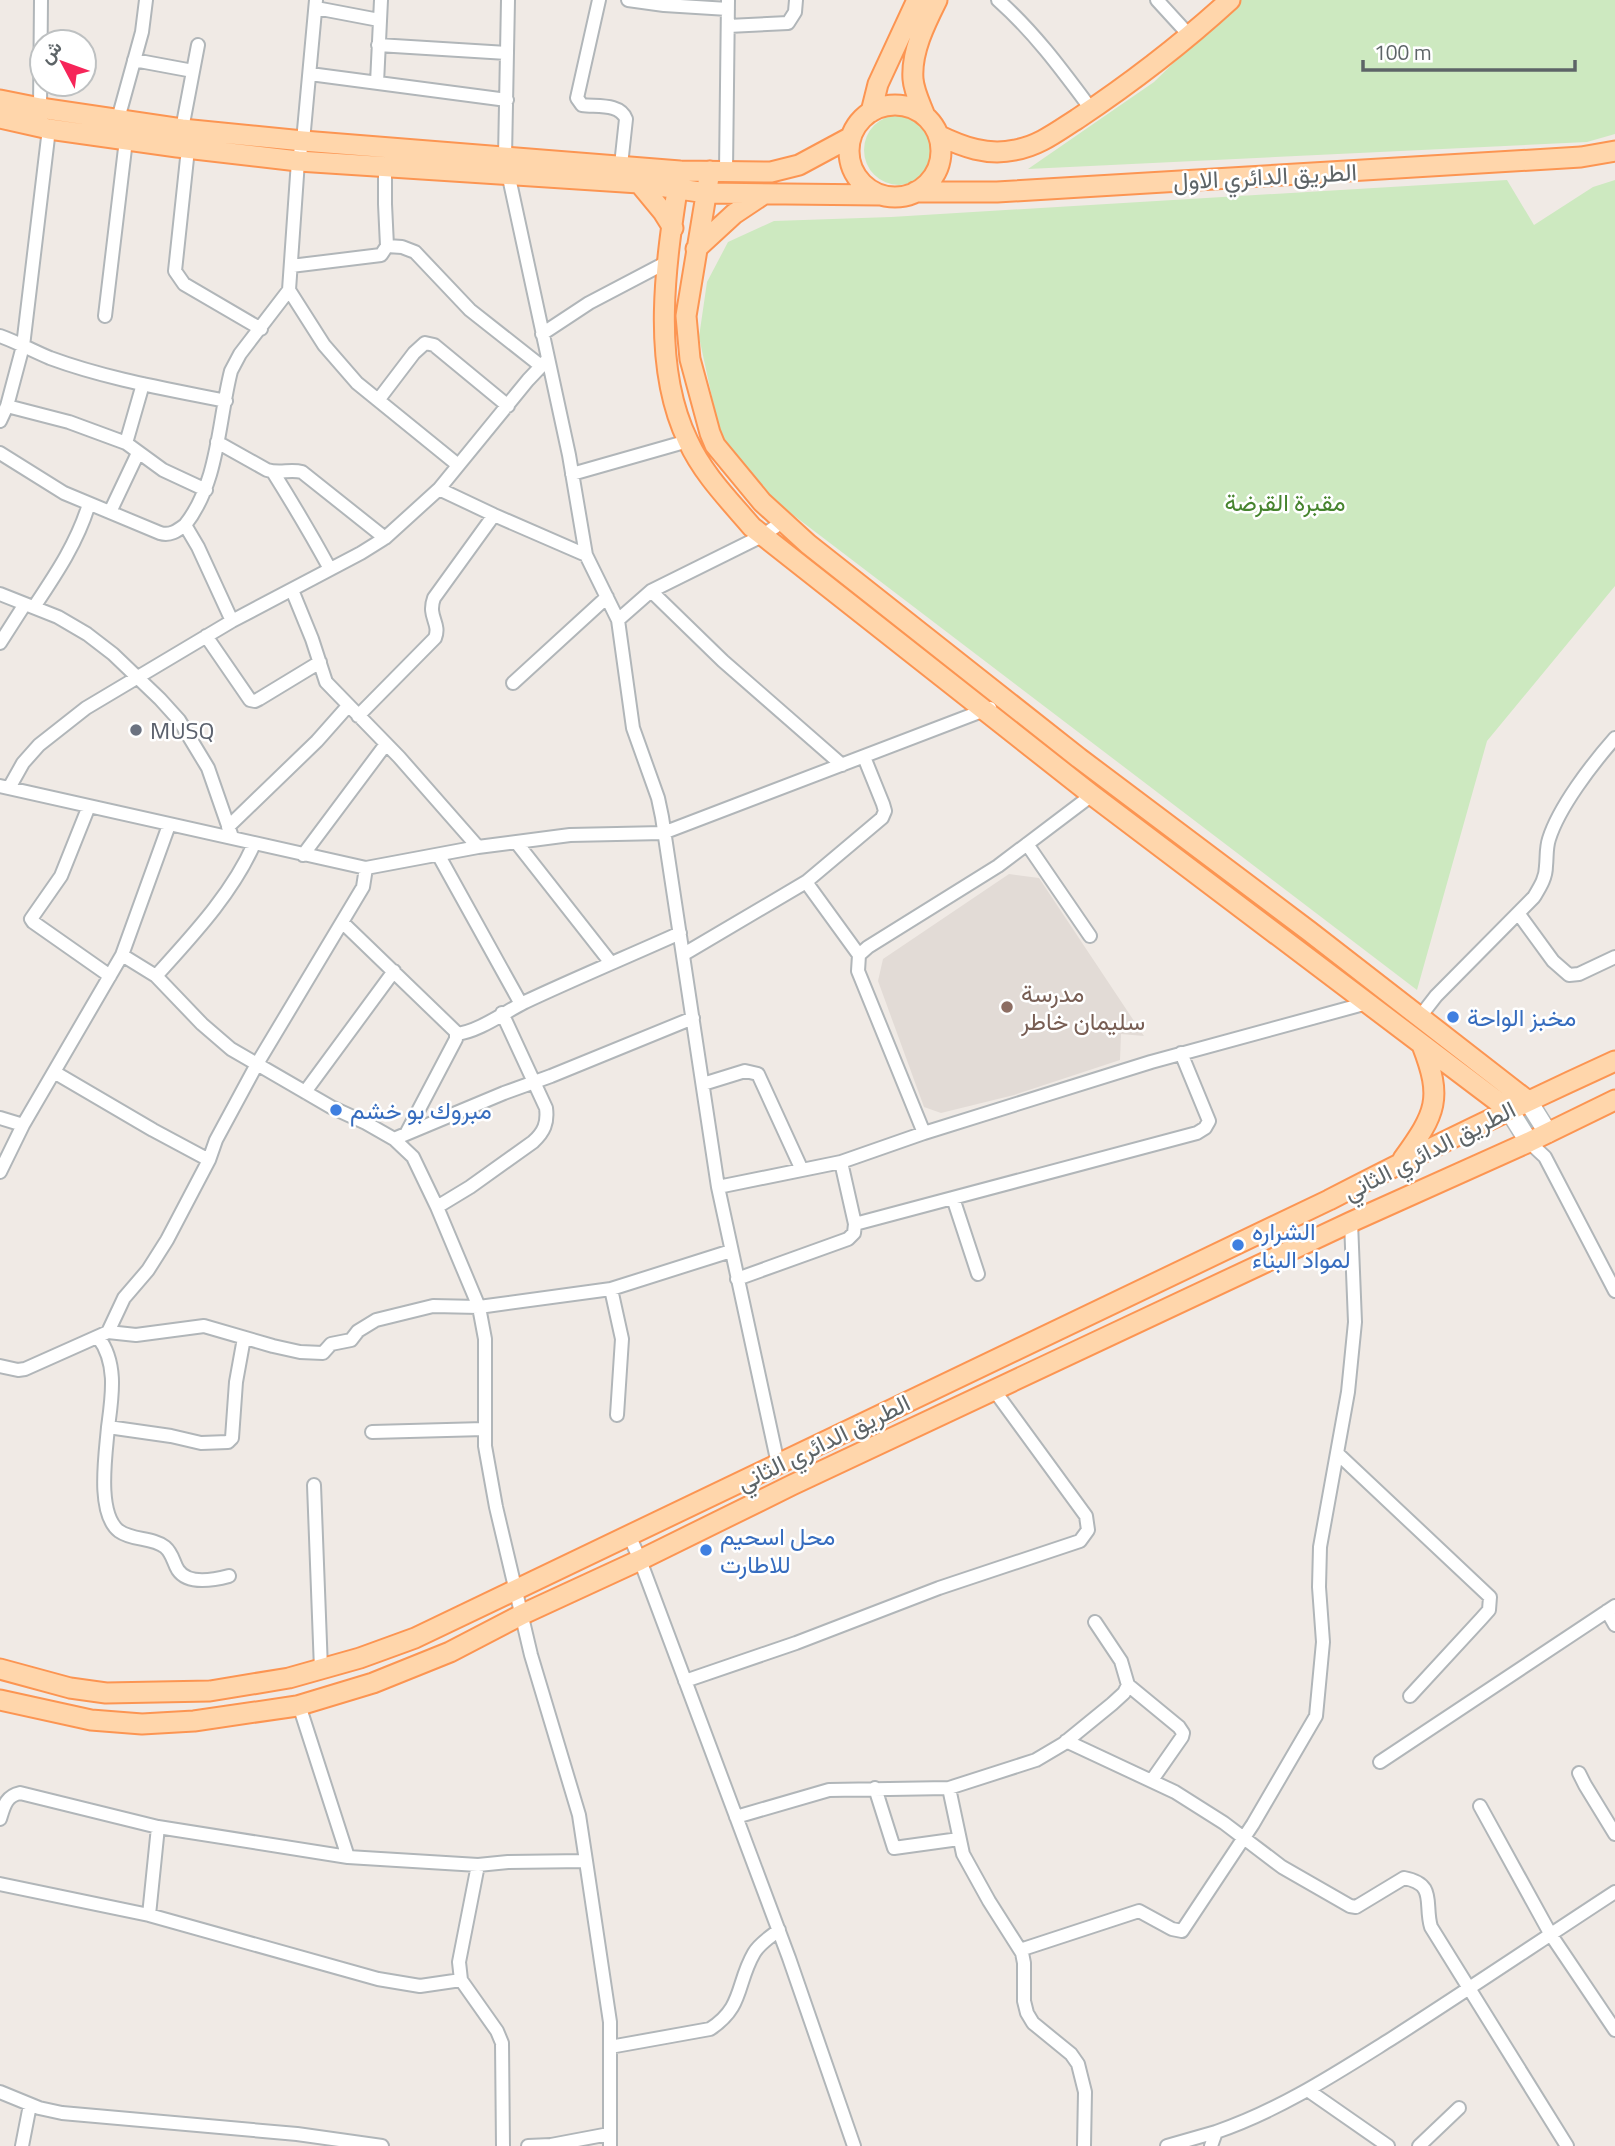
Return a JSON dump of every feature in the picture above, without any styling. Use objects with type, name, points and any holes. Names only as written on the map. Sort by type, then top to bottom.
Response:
[{"type":"main road","points":[[871,112],[878,84],[917,0]]},
{"type":"main road","points":[[0,118],[50,129],[188,149],[298,161],[385,167],[621,165],[679,180],[706,193],[904,196],[929,182],[938,168],[941,151],[938,135],[925,116],[913,80],[918,42],[937,0]]},
{"type":"main road","points":[[938,135],[979,151],[998,152],[1034,145],[1140,75],[1230,0]]},
{"type":"main road","points":[[0,100],[182,129],[303,141],[639,183],[679,180],[718,171],[757,173],[785,169],[799,165],[851,137]]},
{"type":"main road","points":[[880,195],[868,188],[854,172],[849,151],[851,137],[859,123],[871,112],[884,107],[899,105],[925,116]]},
{"type":"main road","name":"الطريق الدائري الاول","points":[[915,192],[997,192],[1344,172],[1581,157],[1615,151]]},
{"type":"main road","points":[[718,171],[706,193],[695,250],[686,316],[690,359],[710,433],[720,452],[762,502],[782,522],[1005,700],[1528,1101],[1548,1133]]},
{"type":"main road","points":[[679,180],[664,315],[668,370],[688,441],[719,489],[762,536],[1092,795],[1509,1110],[1529,1142]]},
{"type":"main road","points":[[639,183],[673,228]]},
{"type":"main road","points":[[695,250],[727,219],[764,194]]},
{"type":"main road","points":[[1400,1163],[1419,1137],[1432,1111],[1435,1096],[1434,1081],[1422,1044]]},
{"type":"main road","name":"الطريق الدائري الثاني","points":[[0,1669],[70,1688],[106,1693],[211,1691],[289,1678],[415,1638],[1615,1061]]},
{"type":"main road","name":"الطريق الدائري الثاني","points":[[0,1700],[91,1720],[142,1724],[194,1721],[299,1706],[373,1683],[450,1651],[792,1485],[1615,1100]]},
{"type":"street","points":[[40,108],[41,0]]},
{"type":"street","points":[[118,119],[142,32],[146,0]]},
{"type":"street","points":[[377,83],[381,0]]},
{"type":"street","points":[[508,0],[506,165],[542,334],[544,363],[572,474],[586,555],[618,621],[634,728],[658,798],[718,1187],[778,1464]]},
{"type":"street","points":[[599,0],[577,98],[582,105],[618,109],[624,113],[626,120],[621,165]]},
{"type":"street","points":[[628,0],[664,5],[728,4],[718,171]]},
{"type":"street","points":[[728,26],[788,23],[795,12],[796,0]]},
{"type":"street","points":[[998,0],[1038,39],[1091,109]]},
{"type":"street","points":[[1157,0],[1189,35]]},
{"type":"street","points":[[0,453],[64,493],[166,535],[185,525],[206,490],[231,371],[240,354],[289,290],[298,161],[303,141],[316,4],[379,19]]},
{"type":"street","points":[[182,129],[198,45]]},
{"type":"street","points":[[378,45],[507,52]]},
{"type":"street","points":[[134,60],[193,71]]},
{"type":"street","points":[[310,74],[507,100]]},
{"type":"street","points":[[0,421],[7,406],[23,346],[50,129]]},
{"type":"street","points":[[105,316],[126,140]]},
{"type":"street","points":[[188,149],[175,271],[184,284],[261,329]]},
{"type":"street","points":[[291,266],[381,255],[387,246],[385,167]]},
{"type":"street","points":[[387,246],[402,247],[415,252],[470,310],[544,363]]},
{"type":"street","points":[[542,334],[589,303],[669,261]]},
{"type":"street","points":[[289,290],[324,345],[357,383],[457,465]]},
{"type":"street","points":[[0,336],[86,369],[226,401]]},
{"type":"street","points":[[379,399],[414,353],[425,343],[434,345],[508,405]]},
{"type":"street","points":[[544,363],[439,489],[385,538],[232,621],[86,708],[39,746],[5,787],[169,825],[230,832],[254,844],[366,868],[478,847],[570,835],[663,833],[986,710],[1005,700]]},
{"type":"street","points":[[126,443],[143,384]]},
{"type":"street","points":[[7,406],[69,422],[126,443],[186,482],[206,490]]},
{"type":"street","points":[[572,474],[688,441]]},
{"type":"street","points":[[216,442],[253,464],[273,472],[302,471],[385,538]]},
{"type":"street","points":[[110,512],[138,453]]},
{"type":"street","points":[[273,472],[330,569]]},
{"type":"street","points":[[439,489],[586,555]]},
{"type":"street","points":[[0,643],[73,546],[89,504]]},
{"type":"street","points":[[358,716],[435,638],[437,626],[430,611],[434,598],[494,515]]},
{"type":"street","points":[[618,621],[651,591],[762,536],[782,522]]},
{"type":"street","points":[[185,525],[232,621]]},
{"type":"street","points":[[292,590],[326,681],[478,847]]},
{"type":"street","points":[[651,591],[723,661],[842,765]]},
{"type":"street","points":[[0,594],[58,617],[87,634],[138,677],[178,720],[197,748],[208,768],[230,832]]},
{"type":"street","points":[[513,683],[607,597]]},
{"type":"street","points":[[206,636],[250,700],[259,699],[320,662]]},
{"type":"street","points":[[230,832],[348,706]]},
{"type":"street","points":[[1419,1018],[1436,996],[1534,897],[1543,882],[1547,843],[1554,823],[1565,804],[1615,738]]},
{"type":"street","points":[[303,855],[386,744]]},
{"type":"street","points":[[684,954],[806,882],[882,818],[885,811],[883,804],[864,757]]},
{"type":"street","points":[[859,955],[998,866],[1092,795]]},
{"type":"street","points":[[89,806],[61,876],[31,919],[52,937],[110,976]]},
{"type":"street","points":[[0,1172],[23,1125],[122,955],[169,825]]},
{"type":"street","points":[[516,842],[611,963]]},
{"type":"street","points":[[156,976],[232,885],[254,844]]},
{"type":"street","points":[[1027,844],[1090,936]]},
{"type":"street","points":[[439,856],[521,1004]]},
{"type":"street","points":[[229,1576],[206,1580],[188,1578],[178,1570],[172,1555],[161,1544],[121,1532],[110,1520],[106,1504],[105,1466],[113,1394],[103,1335],[124,1298],[148,1270],[167,1240],[209,1160],[216,1139],[257,1064],[363,887],[366,868]]},
{"type":"street","points":[[806,882],[859,955],[858,971],[924,1133]]},
{"type":"street","points":[[1518,913],[1553,961],[1569,975],[1579,974],[1615,957]]},
{"type":"street","points":[[342,922],[455,1029],[456,1034],[400,1137]]},
{"type":"street","points":[[456,1034],[471,1032],[521,1004],[680,933]]},
{"type":"street","points":[[122,955],[156,976],[202,1024],[231,1049],[331,1107],[400,1137],[437,1207],[479,1307],[485,1339],[485,1447],[496,1507],[531,1655],[579,1815],[610,2022],[610,2140],[527,2146]]},
{"type":"street","points":[[305,1092],[394,971]]},
{"type":"street","points":[[718,1187],[841,1162],[924,1133],[1181,1053],[1389,995]]},
{"type":"street","points":[[437,1207],[533,1142],[542,1133],[546,1122],[546,1108],[502,1013]]},
{"type":"street","points":[[400,1137],[693,1018]]},
{"type":"street","points":[[855,1224],[1197,1133],[1205,1128],[1209,1121],[1181,1053]]},
{"type":"street","points":[[703,1084],[745,1071],[758,1074],[802,1170]]},
{"type":"street","points":[[54,1072],[209,1160]]},
{"type":"street","points":[[0,1118],[23,1125]]},
{"type":"street","points":[[1545,1157],[1548,1133]]},
{"type":"street","points":[[1529,1142],[1545,1157],[1615,1291]]},
{"type":"street","points":[[737,1279],[848,1239],[854,1233],[855,1224],[841,1162]]},
{"type":"street","points":[[953,1198],[978,1274]]},
{"type":"street","points":[[1020,1950],[1139,1911],[1172,1929],[1182,1931],[1244,1838],[1316,1716],[1324,1642],[1319,1587],[1320,1548],[1348,1392],[1355,1322],[1352,1222]]},
{"type":"street","points":[[0,1366],[25,1369],[103,1335],[136,1335],[204,1326],[288,1349],[323,1353],[331,1344],[351,1340],[358,1331],[376,1320],[433,1306],[479,1307],[611,1289],[731,1251]]},
{"type":"street","points":[[611,1289],[622,1339],[617,1415]]},
{"type":"street","points":[[108,1427],[201,1443],[228,1442],[232,1438],[236,1382],[244,1338]]},
{"type":"street","points":[[685,1681],[796,1643],[939,1588],[1080,1541],[1088,1530],[1086,1516],[994,1390]]},
{"type":"street","points":[[372,1432],[484,1429]]},
{"type":"street","points":[[1337,1453],[1490,1597],[1489,1609],[1481,1619],[1410,1696]]},
{"type":"street","points":[[314,1485],[321,1669]]},
{"type":"street","points":[[629,1535],[779,1930],[854,2146]]},
{"type":"street","points":[[1380,1762],[1611,1609],[1615,1625]]},
{"type":"street","points":[[1096,1622],[1121,1661],[1128,1685],[1183,1732],[1152,1780]]},
{"type":"street","points":[[736,1817],[829,1790],[949,1788],[1036,1760],[1066,1741],[1112,1704],[1128,1685]]},
{"type":"street","points":[[299,1706],[348,1857]]},
{"type":"street","points":[[1066,1741],[1175,1792],[1282,1867],[1350,1906],[1356,1907],[1404,1878],[1415,1880],[1424,1887],[1429,1899],[1428,1918],[1431,1927],[1567,2146]]},
{"type":"street","points":[[1580,1773],[1615,1834]]},
{"type":"street","points":[[875,1788],[894,1848],[959,1839]]},
{"type":"street","points":[[949,1788],[963,1854],[1020,1950],[1024,1963],[1024,2001],[1027,2012],[1033,2023],[1071,2054],[1079,2064],[1085,2092],[1084,2146]]},
{"type":"street","points":[[0,1819],[5,1802],[12,1795],[20,1793],[158,1827],[348,1857],[478,1865],[586,1861]]},
{"type":"street","points":[[1480,1806],[1551,1935],[1615,2030]]},
{"type":"street","points":[[149,1915],[158,1827]]},
{"type":"street","points":[[478,1865],[459,1962],[461,1980],[497,2031],[502,2043],[503,2146]]},
{"type":"street","points":[[0,1884],[149,1915],[378,1979],[420,1986],[461,1980]]},
{"type":"street","points":[[1167,2146],[1247,2121],[1309,2091],[1615,1892]]},
{"type":"street","points":[[610,2047],[710,2029],[723,2021],[739,1997],[755,1950],[779,1930]]},
{"type":"street","points":[[1309,2091],[1388,2146]]},
{"type":"street","points":[[0,2092],[30,2105],[62,2113],[297,2134],[374,2146]]},
{"type":"street","points":[[22,2146],[30,2105]]},
{"type":"street","points":[[1419,2146],[1459,2108]]},
{"type":"street","points":[[1211,2146],[1216,2132]]},
{"type":"shaded area","name":"مدرسة سليمان خاطر","points":[[1009,874],[1039,878],[1144,1036],[1121,1034],[1120,1060],[1014,1095],[941,1113],[924,1107],[878,981],[883,959]]},
{"type":"green space","points":[[1238,0],[1615,0],[1615,134],[1587,142],[1028,169],[1154,82]]},
{"type":"green space","points":[[899,115],[924,125],[934,150],[924,175],[899,185],[874,175],[864,150],[874,125]]},
{"type":"green space","name":"مقبرة القرضة","points":[[1507,180],[1534,225],[1593,187],[1615,180],[1615,586],[1487,741],[1417,990],[759,489],[721,439],[699,337],[707,282],[728,242],[774,221],[891,217]]},
{"type":"place","name":"MUSQ","points":[[136,730]]},
{"type":"place","name":"مدرسة سليمان خاطر","points":[[1007,1007]]},
{"type":"place","name":"مخبز الواحة","points":[[1453,1017]]},
{"type":"place","name":"مبروك بو خشم","points":[[336,1110]]},
{"type":"place","name":"الشراره لمواد البناء","points":[[1238,1245]]},
{"type":"place","name":"محل اسحيم للاطارت","points":[[706,1550]]}]
